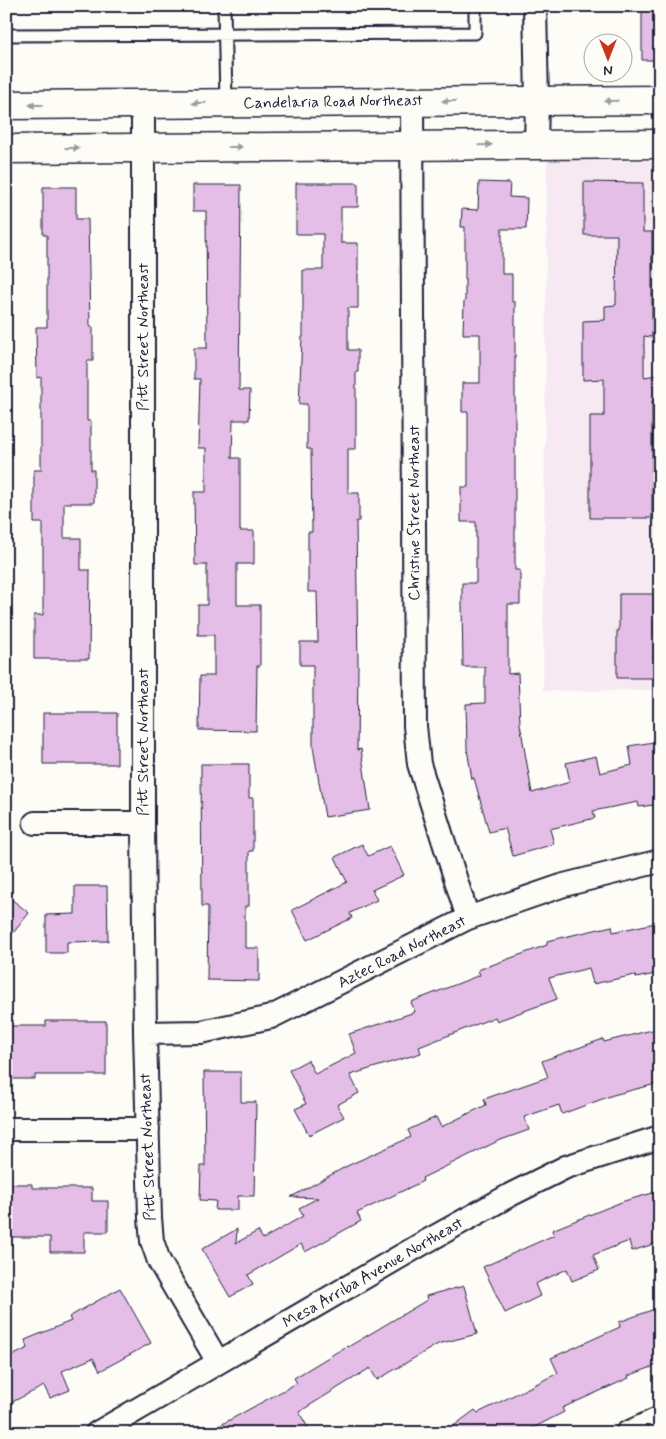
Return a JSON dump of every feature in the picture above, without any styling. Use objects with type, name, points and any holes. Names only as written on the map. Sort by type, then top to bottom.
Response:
[{"type":"main road","name":"Candelaria Road Northeast","points":[[6,105],[660,100]]},
{"type":"main road","points":[[6,149],[660,144]]},
{"type":"street","points":[[535,6],[536,145]]},
{"type":"street","name":"Christine Street Northeast","points":[[412,101],[415,726],[419,764],[468,918]]},
{"type":"street","name":"Pitt Street Northeast","points":[[143,104],[143,823],[145,1033],[150,1218],[152,1241],[159,1261],[218,1362]]},
{"type":"street","points":[[36,823],[143,823]]},
{"type":"street","name":"Aztec Road Northeast","points":[[145,1033],[201,1032],[271,1017],[468,918],[564,885],[660,860]]},
{"type":"street","points":[[6,1129],[148,1129]]},
{"type":"street","name":"Mesa Arriba Avenue Northeast","points":[[97,1433],[510,1195],[566,1167],[660,1137]]},
{"type":"street","points":[[627,1433],[660,1418]]},
{"type":"lane","points":[[224,6],[226,103]]},
{"type":"lane","points":[[6,35],[475,33],[475,6]]},
{"type":"shaded area","points":[[547,159],[660,161],[660,690],[543,691]]},
{"type":"building","points":[[642,6],[660,6],[660,60],[642,60]]},
{"type":"building","points":[[479,182],[510,183],[509,197],[527,198],[526,229],[502,229],[502,274],[512,274],[512,302],[515,302],[515,570],[520,570],[520,604],[508,604],[508,674],[518,673],[520,724],[532,793],[570,782],[566,763],[596,756],[600,773],[632,765],[629,746],[660,741],[660,804],[639,807],[638,802],[593,811],[595,818],[550,829],[554,844],[513,856],[505,828],[489,832],[474,778],[472,779],[467,749],[466,704],[485,703],[485,667],[463,667],[462,583],[476,583],[476,522],[461,522],[461,487],[468,487],[468,412],[462,412],[462,383],[480,383],[480,334],[463,334],[465,227],[461,227],[462,209],[478,210]]},
{"type":"building","points":[[584,182],[643,183],[643,232],[652,232],[652,337],[644,336],[644,377],[658,375],[658,401],[652,401],[652,518],[590,518],[590,416],[604,416],[604,379],[583,380],[583,321],[605,320],[605,306],[616,305],[617,235],[584,235]]},
{"type":"building","points":[[296,183],[358,183],[358,207],[341,207],[341,243],[358,243],[358,308],[348,308],[348,350],[358,350],[358,372],[356,372],[356,449],[348,449],[348,493],[359,493],[359,521],[356,521],[357,750],[361,749],[370,810],[325,817],[313,747],[313,665],[300,665],[300,642],[318,642],[317,592],[308,592],[308,532],[312,532],[311,449],[307,449],[307,404],[299,404],[303,337],[303,270],[323,270],[323,234],[296,234]]},
{"type":"building","points":[[193,185],[241,185],[239,390],[250,390],[249,420],[233,420],[232,458],[240,458],[240,531],[254,531],[254,564],[237,564],[237,605],[260,605],[260,666],[257,666],[256,731],[199,730],[200,676],[214,676],[214,635],[198,635],[198,605],[207,605],[207,565],[195,565],[194,492],[206,492],[206,448],[198,448],[200,379],[194,379],[194,348],[207,348],[206,211],[193,211]]},
{"type":"building","points":[[43,187],[76,187],[76,219],[88,219],[90,327],[93,327],[93,361],[87,361],[87,421],[91,421],[91,470],[94,470],[94,503],[64,503],[64,538],[81,538],[81,570],[90,570],[89,659],[34,659],[34,615],[43,615],[43,523],[34,523],[34,470],[41,470],[41,377],[37,378],[36,327],[47,327],[47,235],[43,235]]},
{"type":"building","points":[[619,594],[659,594],[660,678],[617,678]]},
{"type":"building","points":[[43,713],[117,713],[117,764],[43,764]]},
{"type":"building","points":[[201,764],[249,764],[249,798],[253,798],[253,851],[249,851],[249,906],[245,906],[245,948],[259,948],[259,981],[207,980],[208,906],[202,906]]},
{"type":"building","points":[[362,844],[368,856],[390,846],[404,875],[372,890],[377,900],[350,913],[352,918],[307,940],[292,910],[347,882],[335,857]]},
{"type":"building","points":[[75,886],[107,886],[108,941],[67,942],[67,953],[46,953],[46,915],[75,914]]},
{"type":"building","points":[[6,895],[29,913],[6,942]]},
{"type":"building","points":[[660,922],[660,973],[636,978],[635,975],[593,984],[589,968],[549,978],[557,999],[497,1021],[495,1017],[419,1047],[421,1053],[350,1075],[359,1093],[337,1105],[344,1117],[309,1135],[295,1109],[306,1104],[289,1070],[308,1060],[315,1074],[356,1053],[349,1034],[415,1012],[411,1002],[480,975],[478,970],[547,945],[547,941],[612,926],[613,932]]},
{"type":"building","points":[[46,1021],[106,1021],[106,1075],[35,1075],[35,1079],[6,1079],[6,1026],[46,1026]]},
{"type":"building","points":[[660,1028],[660,1083],[613,1095],[562,1114],[559,1105],[524,1117],[529,1130],[498,1141],[422,1178],[423,1181],[357,1213],[361,1221],[305,1252],[301,1244],[248,1275],[253,1284],[230,1297],[202,1249],[237,1229],[236,1243],[258,1231],[263,1239],[303,1216],[299,1208],[318,1198],[291,1197],[347,1166],[411,1137],[408,1130],[436,1117],[441,1127],[486,1105],[484,1099],[548,1077],[542,1061],[603,1039],[604,1042]]},
{"type":"building","points":[[204,1072],[241,1072],[241,1102],[256,1102],[254,1196],[238,1196],[238,1210],[215,1210],[216,1201],[200,1200],[201,1166],[205,1166]]},
{"type":"building","points":[[6,1184],[32,1184],[32,1188],[92,1188],[92,1201],[108,1201],[108,1232],[84,1232],[84,1252],[50,1252],[50,1237],[6,1237]]},
{"type":"building","points":[[660,1191],[660,1242],[632,1251],[629,1241],[593,1255],[599,1270],[572,1281],[567,1269],[535,1284],[540,1296],[505,1313],[483,1267],[554,1235],[552,1230],[624,1201]]},
{"type":"building","points":[[464,1286],[477,1334],[438,1344],[377,1380],[370,1368],[299,1412],[311,1433],[206,1433],[297,1383],[294,1378],[427,1300],[426,1296]]},
{"type":"building","points":[[120,1288],[151,1343],[100,1371],[93,1358],[62,1371],[70,1390],[50,1398],[44,1386],[6,1405],[6,1359],[28,1348],[25,1340],[71,1321],[69,1317]]},
{"type":"building","points":[[660,1307],[660,1364],[628,1376],[629,1378],[562,1408],[564,1412],[523,1433],[444,1433],[475,1410],[478,1413],[558,1373],[551,1358],[620,1327],[619,1322]]}]
